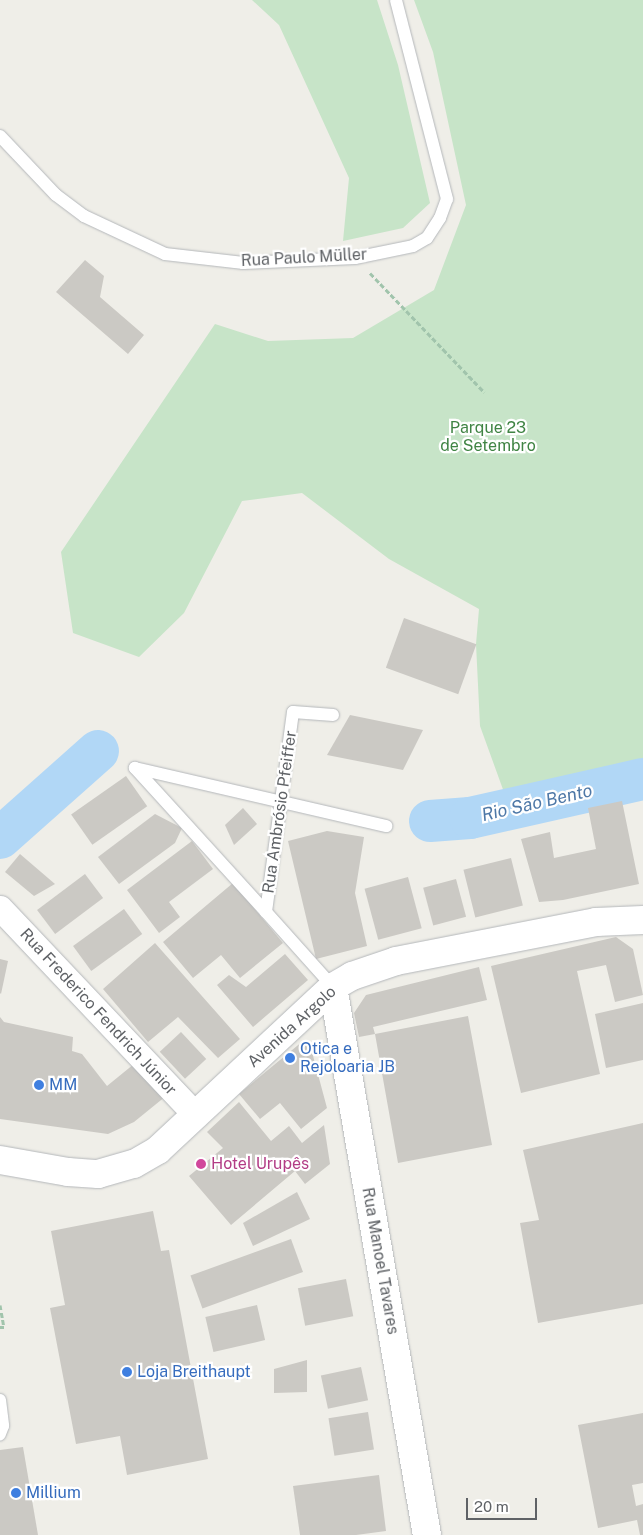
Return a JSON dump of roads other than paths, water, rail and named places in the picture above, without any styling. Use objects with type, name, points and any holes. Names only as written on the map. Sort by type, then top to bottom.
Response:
[{"type":"main road","name":"Avenida Argolo","points":[[0,1160],[68,1172],[98,1174],[115,1171],[158,1150],[333,987],[352,976],[396,961],[596,922],[643,920]]},
{"type":"main road","name":"Rua Manoel Tavares","points":[[333,987],[427,1535]]},
{"type":"street","name":"Rua Frederico Fendrich Júnior","points":[[0,908],[196,1115]]},
{"type":"lane","name":"Rua Paulo Müller","points":[[0,136],[56,195],[84,216],[165,254],[243,263],[356,258],[413,246],[427,238],[440,218],[447,199],[396,0]]},
{"type":"lane","name":"Rua Ambrósio Pfeiffer","points":[[333,715],[293,712],[266,912],[333,987]]},
{"type":"lane","points":[[266,912],[135,768],[386,826]]},
{"type":"lane","points":[[0,1400],[3,1426],[0,1434]]},
{"type":"waterway","name":"Rio São Bento","points":[[0,838],[98,751]]},
{"type":"waterway","name":"Rio São Bento","points":[[430,821],[470,818],[643,779]]},
{"type":"place","name":"Otica e Rejoloaria JB","points":[[290,1058]]},
{"type":"place","name":"MM","points":[[39,1085]]},
{"type":"place","name":"Hotel Urupês","points":[[201,1164]]},
{"type":"place","name":"Loja Breithaupt","points":[[127,1372]]},
{"type":"place","name":"Millium","points":[[16,1493]]},
{"type":"park label","name":"Parque 23 de Setembro","points":[[488,437]]}]
